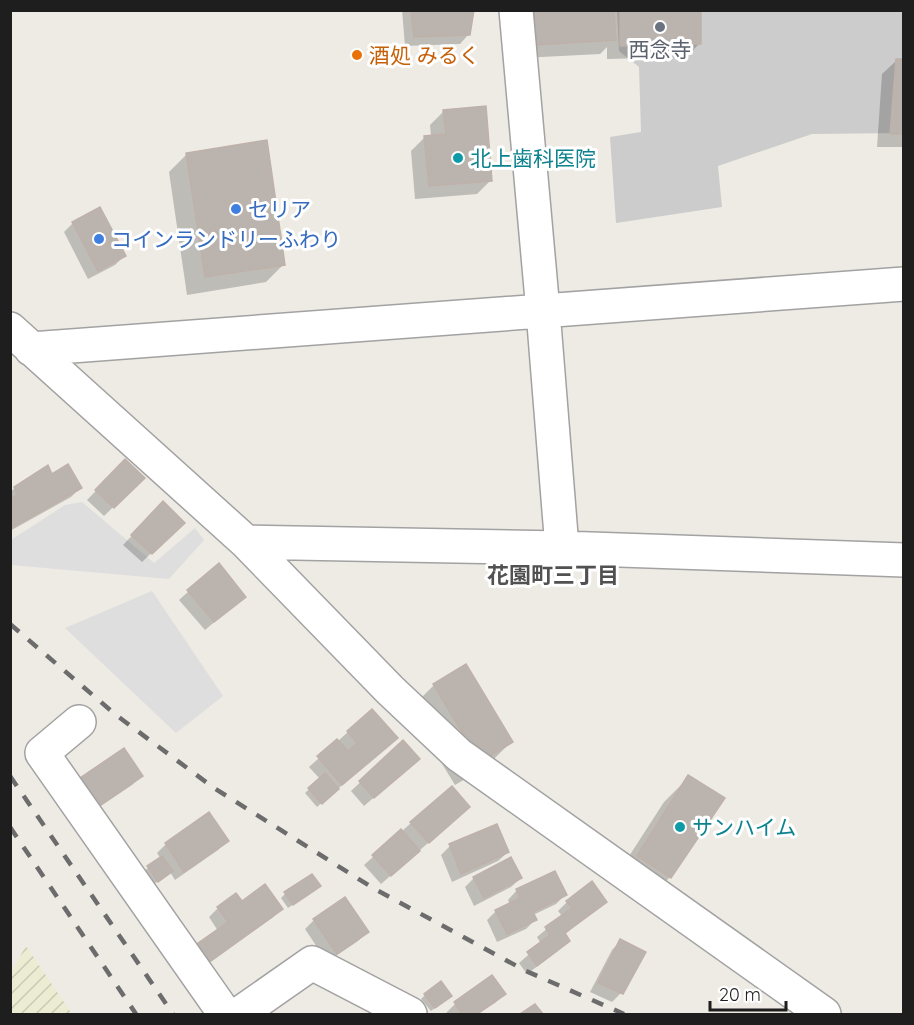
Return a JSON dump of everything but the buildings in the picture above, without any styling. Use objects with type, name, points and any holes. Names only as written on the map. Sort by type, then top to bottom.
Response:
[{"type":"street","points":[[516,10],[562,548]]},
{"type":"street","points":[[21,339],[543,311],[903,284]]},
{"type":"street","points":[[21,339],[246,542],[390,690],[459,755],[824,1014]]},
{"type":"street","points":[[246,542],[562,548],[903,560]]},
{"type":"street","points":[[79,723],[42,753],[225,1014]]},
{"type":"street","points":[[239,1014],[312,963],[410,1014]]},
{"type":"shaded area","points":[[617,11],[903,11],[903,133],[812,134],[718,166],[722,207],[616,223],[610,137],[641,132],[639,67],[619,51]]},
{"type":"shaded area","points":[[82,502],[154,563],[195,528],[204,540],[169,579],[11,565],[11,540],[65,505]]},
{"type":"shaded area","points":[[152,591],[223,696],[176,733],[65,628]]},
{"type":"green space","points":[[26,946],[72,1014],[11,1014],[11,972]]},
{"type":"railway","points":[[10,624],[116,715],[214,788],[373,888],[526,971],[624,1014]]},
{"type":"railway","points":[[10,776],[173,1014]]},
{"type":"railway","points":[[10,827],[136,1014]]},
{"type":"place","name":"西念寺","points":[[660,27]]},
{"type":"place","name":"酒処 みるく","points":[[357,55]]},
{"type":"place","name":"北上歯科医院","points":[[458,158]]},
{"type":"place","name":"セリア","points":[[236,209]]},
{"type":"place","name":"コインランドリーふわり","points":[[99,239]]},
{"type":"place","name":"サンハイム","points":[[680,827]]},
{"type":"district","name":"花園町三丁目","points":[[553,575]]}]
